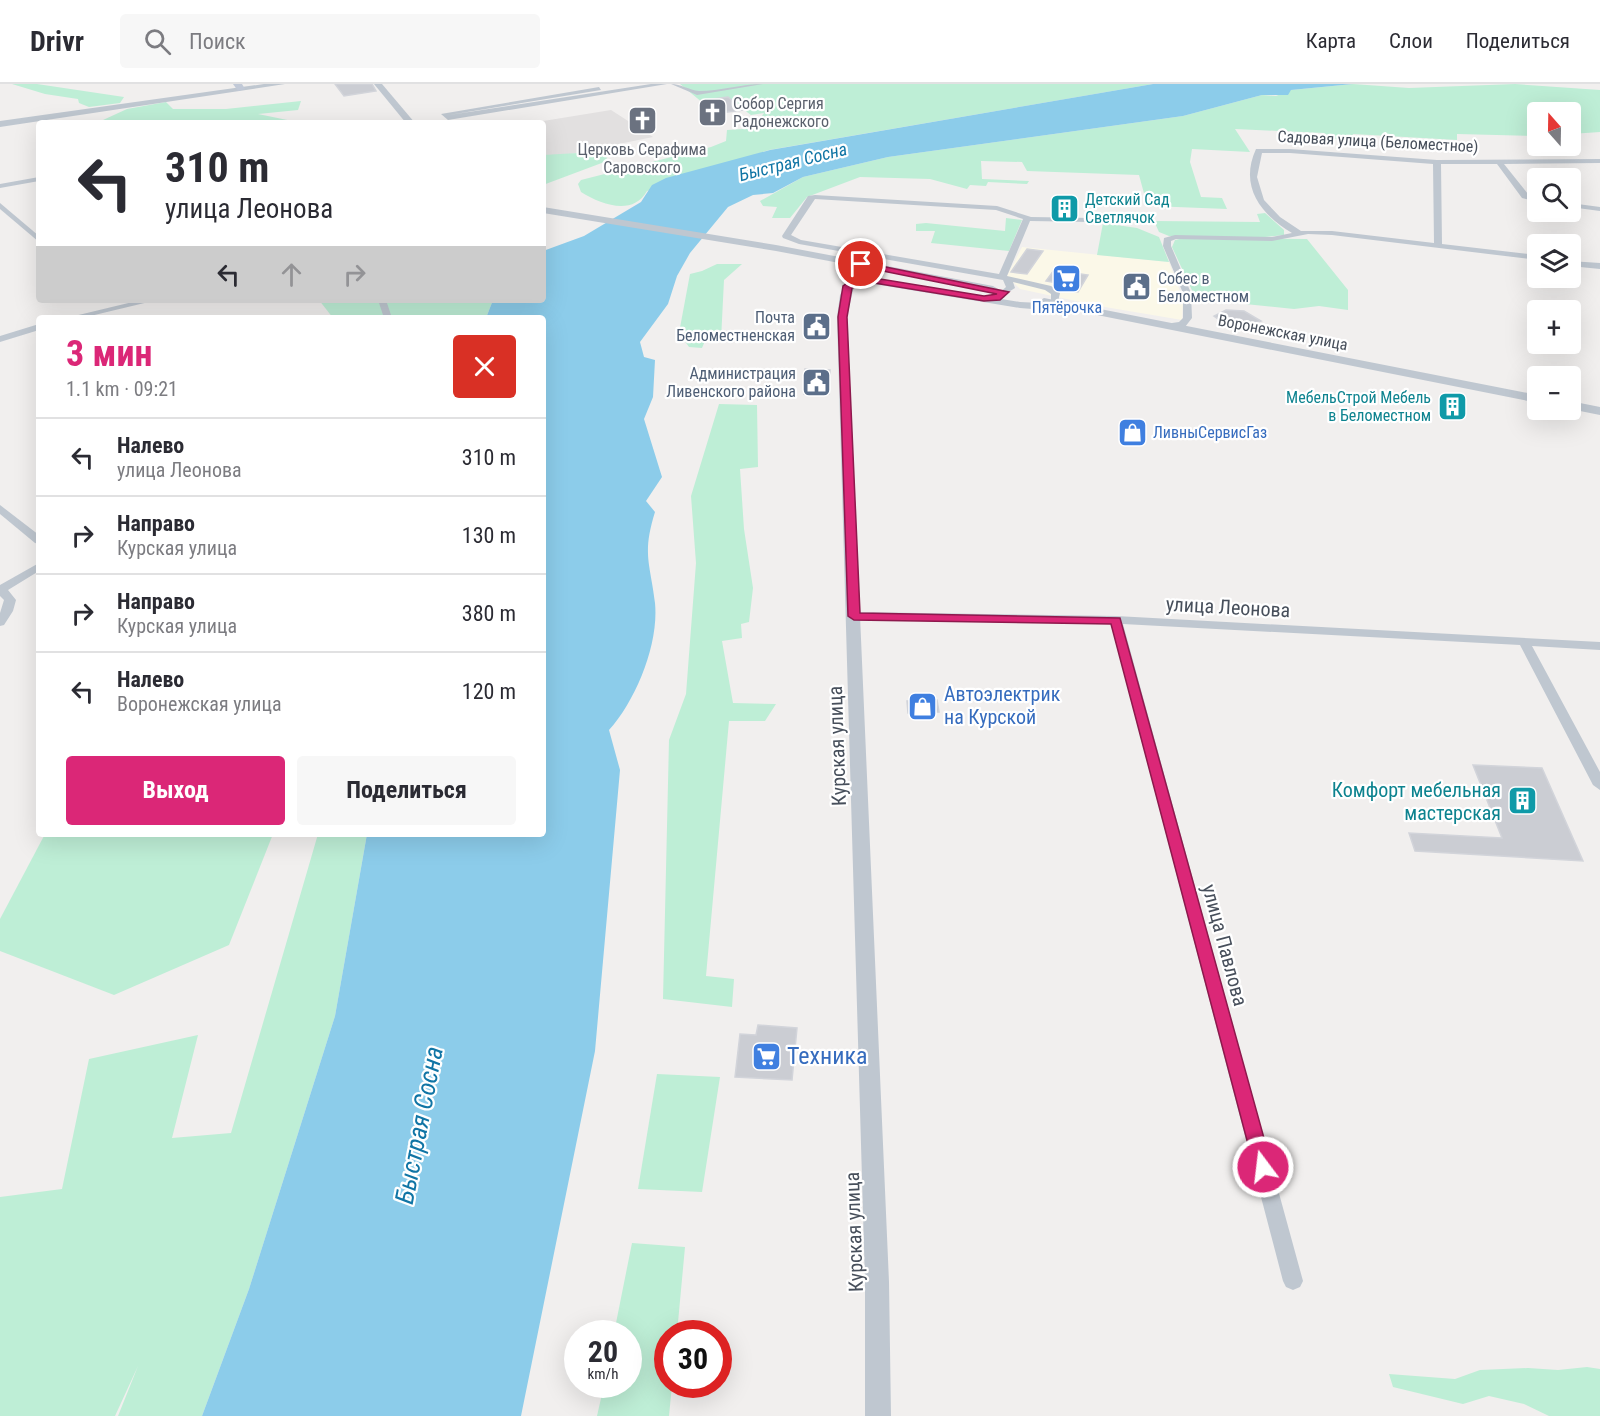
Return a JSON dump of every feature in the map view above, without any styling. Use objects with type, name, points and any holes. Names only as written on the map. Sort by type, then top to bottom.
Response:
[{"type":"street","points":[[0,124],[239,87],[281,84]]},
{"type":"street","points":[[378,84],[408,120]]},
{"type":"street","points":[[593,84],[602,91]]},
{"type":"street","points":[[602,91],[447,118],[444,114],[602,91],[664,84]]},
{"type":"street","points":[[674,84],[698,93],[760,84]]},
{"type":"street","name":"Садовая улица (Беломестное)","points":[[1300,234],[1271,214],[1260,201],[1252,186],[1252,175],[1258,151],[1290,151],[1437,162],[1600,161]]},
{"type":"street","points":[[1437,162],[1438,246]]},
{"type":"street","points":[[1499,162],[1527,197]]},
{"type":"street","points":[[0,186],[36,180]]},
{"type":"street","points":[[1054,304],[1056,293],[1052,289],[1005,278],[788,238],[787,235],[811,198],[997,208],[1028,218],[1091,220]]},
{"type":"street","points":[[0,205],[36,237]]},
{"type":"street","points":[[1581,206],[1600,209]]},
{"type":"street","name":"Воронежская улица","points":[[546,210],[776,248],[1004,291],[1054,304],[1527,397]]},
{"type":"street","points":[[1005,278],[1028,218]]},
{"type":"street","points":[[1168,326],[1185,323],[1189,310],[1187,293],[1169,252],[1167,240],[1178,237],[1272,239],[1300,234],[1332,233],[1527,257]]},
{"type":"street","points":[[1581,264],[1600,266]]},
{"type":"street","points":[[984,299],[1000,297],[1004,291],[1012,287],[1005,278]]},
{"type":"street","name":"Курская улица","points":[[878,1416],[877,1282],[842,317],[847,286],[860,280],[872,280],[1037,307],[1054,304]]},
{"type":"street","points":[[76,315],[101,303]]},
{"type":"street","points":[[86,315],[132,306]]},
{"type":"street","points":[[0,339],[36,328]]},
{"type":"street","points":[[1581,407],[1600,411]]},
{"type":"street","points":[[0,508],[36,538]]},
{"type":"street","points":[[0,591],[36,568]]},
{"type":"street","points":[[0,591],[10,600],[7,611],[0,622]]},
{"type":"street","name":"улица Леонова","points":[[854,616],[1116,620],[1600,646]]},
{"type":"street","name":"улица Павлова","points":[[1116,620],[1293,1281]]},
{"type":"street","points":[[1524,642],[1600,785]]},
{"type":"shaded area","points":[[611,110],[653,137],[546,159],[546,121]]},
{"type":"shaded area","points":[[1022,247],[1169,262],[1183,299],[1182,320],[1099,306],[1020,289],[1007,276]]},
{"type":"green space","points":[[12,84],[37,84],[124,97],[120,103],[89,107],[79,103],[78,99],[45,94]]},
{"type":"green space","points":[[680,84],[1153,84],[769,150],[647,191],[634,204],[626,206],[607,204],[581,192],[578,184],[581,180],[711,147],[726,141],[727,130],[759,128],[758,121],[764,113],[751,115],[736,104],[709,108]]},
{"type":"green space","points":[[1353,84],[1409,88],[1515,84],[1600,90],[1600,132],[1581,133],[1581,102],[1527,102],[1527,136],[1457,134],[1457,140],[1353,134],[1350,141],[1335,139],[1324,133],[1235,129],[1250,152],[1192,149],[1190,162],[1201,197],[1222,198],[1227,209],[1151,206],[1145,197],[1139,175],[1027,171],[1022,162],[981,161],[982,179],[1029,181],[1027,184],[988,182],[986,186],[970,185],[967,189],[930,179],[860,177],[807,197],[790,218],[772,218],[777,207],[763,206],[760,201],[803,177],[888,157],[1183,116],[1262,95],[1276,96],[1291,90]]},
{"type":"green space","points":[[301,101],[298,110],[258,114],[287,120],[103,120],[127,109],[166,102],[173,109],[226,109]]},
{"type":"green space","points":[[595,152],[606,154],[607,161],[546,184],[546,155]]},
{"type":"green space","points":[[1265,213],[1284,230],[1284,235],[1256,238],[1169,236],[1159,232],[1154,221],[1260,222],[1257,214]]},
{"type":"green space","points":[[1006,218],[1022,220],[1009,251],[931,243],[935,231],[916,231],[916,224],[926,223],[1005,231]]},
{"type":"green space","points":[[1103,223],[1137,228],[1159,237],[1169,262],[1097,255]]},
{"type":"green space","points":[[1184,238],[1307,239],[1348,290],[1348,310],[1319,306],[1294,309],[1196,299],[1172,247],[1175,240]]},
{"type":"green space","points":[[717,264],[742,264],[724,280],[721,340],[714,336],[707,336],[702,348],[689,347],[679,333],[690,274]]},
{"type":"green space","points":[[321,303],[492,303],[487,315],[331,315]]},
{"type":"green space","points":[[719,404],[757,405],[758,467],[740,469],[744,529],[753,588],[749,622],[741,624],[742,638],[722,641],[733,703],[776,704],[765,721],[729,721],[706,976],[734,979],[732,1007],[663,999],[669,740],[686,694],[696,563],[691,496]]},
{"type":"green space","points":[[43,837],[272,837],[229,945],[114,995],[0,951],[0,919]]},
{"type":"green space","points":[[317,837],[366,837],[335,1016],[249,1289],[202,1416],[118,1416],[138,1366],[115,1416],[0,1416],[0,1197],[62,1189],[89,1059],[198,1035],[172,1138],[231,1133]]},
{"type":"green space","points":[[657,1074],[720,1077],[702,1192],[638,1189]]},
{"type":"green space","points":[[632,1243],[685,1247],[678,1320],[654,1320],[654,1398],[671,1398],[669,1416],[597,1416],[601,1398],[642,1398],[642,1320],[617,1320]]},
{"type":"green space","points":[[1587,1367],[1600,1369],[1600,1416],[1549,1416],[1524,1404],[1489,1396],[1463,1404],[1393,1387],[1389,1374],[1455,1379],[1480,1370],[1528,1368],[1558,1370]]},
{"type":"water","name":"Быстрая Сосна","points":[[1153,84],[1353,84],[1291,90],[1288,95],[1262,95],[1183,116],[888,157],[803,177],[773,193],[753,195],[728,207],[690,253],[677,276],[668,304],[640,342],[644,357],[655,360],[653,397],[644,419],[662,477],[646,501],[655,512],[648,548],[655,619],[644,671],[628,703],[609,730],[620,770],[595,1051],[521,1416],[202,1416],[249,1289],[335,1016],[366,837],[546,837],[546,315],[487,315],[492,303],[546,303],[546,250],[584,236],[641,202],[652,185],[666,178],[770,150]]},
{"type":"building","points":[[335,84],[372,84],[376,91],[344,96]]},
{"type":"building","points":[[728,97],[744,110],[720,113],[705,100]]},
{"type":"building","points":[[1027,249],[1043,251],[1027,274],[1011,272]]},
{"type":"building","name":"Пятёрочка","points":[[1054,270],[1088,275],[1078,292],[1065,290],[1069,285],[1046,281]]},
{"type":"building","points":[[1226,310],[1244,311],[1261,321],[1244,326],[1225,324],[1214,316]]},
{"type":"building","name":"Почта Беломестненская","points":[[808,318],[825,318],[824,334],[807,333]]},
{"type":"building","name":"Администрация Ливенского района","points":[[805,369],[830,370],[829,394],[804,394]]},
{"type":"building","name":"ЛивныСервисГаз","points":[[1123,423],[1139,424],[1142,440],[1125,439]]},
{"type":"building","name":"Автоэлектрик на Курской","points":[[937,700],[939,712],[908,713],[907,701]]},
{"type":"building","name":"Комфорт мебельная мастерская","points":[[1473,765],[1542,768],[1583,861],[1415,851],[1409,833],[1502,838]]},
{"type":"building","name":"Техника","points":[[758,1025],[797,1028],[792,1080],[735,1077],[740,1034],[756,1035]]},
{"type":"place","name":"Собор Сергия Радонежского","points":[[712,112]]},
{"type":"place","name":"Церковь Серафима Саровского","points":[[642,121]]},
{"type":"place","name":"Детский Сад Светлячок","points":[[1064,208]]},
{"type":"place","name":"Пятёрочка","points":[[1067,279]]},
{"type":"place","name":"Собес в Беломестном","points":[[1137,287]]},
{"type":"place","name":"Почта Беломестненская","points":[[816,326]]},
{"type":"place","name":"Администрация Ливенского района","points":[[817,382]]},
{"type":"place","name":"МебельСтрой Мебель в Беломестном","points":[[1452,406]]},
{"type":"place","name":"ЛивныСервисГаз","points":[[1132,432]]},
{"type":"place","name":"Автоэлектрик на Курской","points":[[923,706]]},
{"type":"place","name":"Комфорт мебельная мастерская","points":[[1522,801]]},
{"type":"place","name":"Техника","points":[[766,1056]]},
{"type":"route","points":[[861,264],[1005,292],[997,298],[984,299],[882,281],[861,280],[847,286],[842,317],[854,616],[1116,620],[1263,1167]]}]
